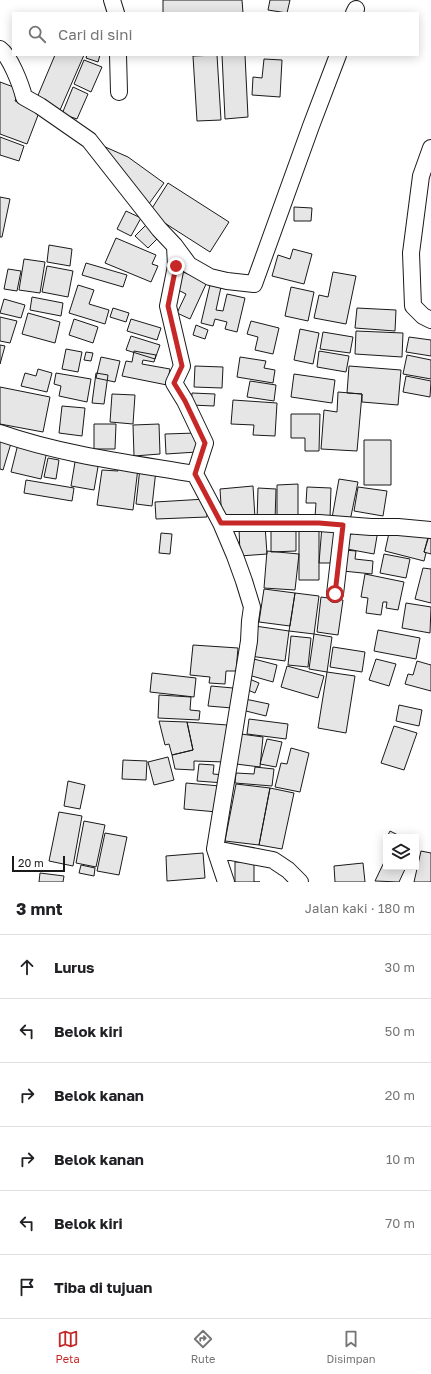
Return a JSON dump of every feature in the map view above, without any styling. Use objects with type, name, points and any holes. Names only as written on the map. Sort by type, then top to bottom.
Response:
[{"type":"street","points":[[112,0],[116,12]]},
{"type":"street","points":[[0,49],[7,56],[22,88],[24,97],[40,106],[89,140],[158,229],[175,246],[189,265],[210,277],[254,284],[338,56]]},
{"type":"street","points":[[118,56],[118,92]]},
{"type":"street","points":[[431,148],[421,176],[411,252],[413,306],[423,316],[431,320]]},
{"type":"street","points":[[175,246],[176,266],[168,306],[182,366],[174,383],[185,401],[205,443],[195,474],[221,523],[235,556],[252,607],[249,641],[215,849],[226,882]]},
{"type":"street","points":[[0,434],[22,441],[110,460],[195,474]]},
{"type":"street","points":[[221,523],[319,523],[431,530]]},
{"type":"street","points":[[335,594],[343,525]]},
{"type":"street","points":[[215,849],[273,860],[288,870],[300,882]]},
{"type":"building","points":[[163,0],[242,0],[243,12],[163,12]]},
{"type":"building","points":[[270,0],[290,0],[287,12],[268,10]]},
{"type":"building","points":[[55,56],[84,56],[60,110],[36,100]]},
{"type":"building","points":[[87,56],[100,56],[98,62],[86,58]]},
{"type":"building","points":[[193,56],[217,56],[221,120],[197,121]]},
{"type":"building","points":[[222,56],[245,56],[248,117],[225,119]]},
{"type":"building","points":[[264,59],[282,60],[280,97],[252,95],[253,77],[262,78]]},
{"type":"building","points":[[84,60],[102,67],[91,92],[74,84]]},
{"type":"building","points":[[0,82],[19,89],[15,101],[40,110],[27,144],[0,134]]},
{"type":"building","points":[[73,87],[88,94],[77,119],[62,114]]},
{"type":"building","points":[[0,137],[24,146],[19,161],[0,155]]},
{"type":"building","points":[[103,146],[128,157],[164,183],[146,208]]},
{"type":"building","points":[[168,183],[229,222],[210,252],[149,213]]},
{"type":"building","points":[[0,197],[10,199],[2,237],[0,237]]},
{"type":"building","points":[[294,207],[312,208],[311,221],[294,221]]},
{"type":"building","points":[[126,211],[141,218],[131,236],[117,229]]},
{"type":"building","points":[[147,224],[160,236],[148,248],[135,236]]},
{"type":"building","points":[[116,238],[156,255],[152,264],[158,266],[151,282],[105,263]]},
{"type":"building","points":[[49,245],[72,249],[70,266],[47,262]]},
{"type":"building","points":[[293,249],[312,254],[304,284],[272,276],[278,255],[290,259]]},
{"type":"building","points":[[24,259],[45,262],[40,293],[19,290]]},
{"type":"building","points":[[86,263],[127,275],[123,287],[82,275]]},
{"type":"building","points":[[47,266],[73,271],[68,297],[42,292]]},
{"type":"building","points":[[8,269],[21,271],[17,291],[4,289]]},
{"type":"building","points":[[181,271],[207,282],[190,319],[177,313],[186,294],[174,288]]},
{"type":"building","points":[[333,272],[356,276],[346,324],[314,318],[319,295],[328,297]]},
{"type":"building","points":[[78,285],[94,290],[89,304],[109,310],[105,324],[69,313]]},
{"type":"building","points":[[210,285],[221,287],[216,310],[223,311],[227,294],[245,298],[237,332],[225,329],[227,322],[215,319],[213,326],[201,323]]},
{"type":"building","points":[[291,287],[314,292],[308,321],[285,316]]},
{"type":"building","points":[[32,297],[63,303],[61,316],[30,310]]},
{"type":"building","points":[[4,299],[25,305],[21,318],[0,313]]},
{"type":"building","points":[[113,308],[129,313],[126,322],[110,317]]},
{"type":"building","points":[[357,308],[396,310],[395,331],[355,328]]},
{"type":"building","points":[[28,313],[60,322],[55,343],[22,334]]},
{"type":"building","points":[[0,317],[17,321],[10,343],[0,341]]},
{"type":"building","points":[[74,319],[98,327],[93,343],[69,335]]},
{"type":"building","points":[[131,319],[161,328],[157,340],[127,331]]},
{"type":"building","points":[[251,321],[279,328],[273,354],[255,350],[258,337],[247,334]]},
{"type":"building","points":[[196,325],[208,330],[205,339],[193,335]]},
{"type":"building","points":[[300,329],[319,333],[313,364],[294,360]]},
{"type":"building","points":[[356,331],[403,333],[402,357],[355,354]]},
{"type":"building","points":[[323,332],[353,337],[350,353],[320,349]]},
{"type":"building","points":[[131,336],[160,345],[155,359],[126,350]]},
{"type":"building","points":[[409,337],[431,340],[431,356],[406,352]]},
{"type":"building","points":[[0,345],[5,346],[0,364]]},
{"type":"building","points":[[66,349],[82,352],[78,372],[62,369]]},
{"type":"building","points":[[134,351],[156,355],[154,362],[143,360],[142,364],[170,369],[167,385],[122,376],[126,361],[132,362]]},
{"type":"building","points":[[319,351],[349,356],[346,372],[317,367]]},
{"type":"building","points":[[86,352],[93,353],[91,361],[84,360]]},
{"type":"building","points":[[407,355],[431,360],[431,379],[403,374]]},
{"type":"building","points":[[101,357],[120,361],[115,382],[96,378]]},
{"type":"building","points":[[240,357],[266,361],[264,368],[275,370],[273,383],[237,377]]},
{"type":"building","points":[[195,366],[223,367],[222,388],[194,387]]},
{"type":"building","points":[[349,366],[401,370],[398,405],[362,402],[362,394],[347,393]]},
{"type":"building","points":[[38,369],[52,373],[47,392],[21,386],[25,373],[36,376]]},
{"type":"building","points":[[56,373],[91,379],[87,402],[59,396],[61,386],[54,384]]},
{"type":"building","points":[[96,373],[108,375],[104,404],[92,403]]},
{"type":"building","points":[[294,374],[335,380],[332,403],[291,397]]},
{"type":"building","points":[[406,376],[431,381],[430,397],[403,392]]},
{"type":"building","points":[[250,381],[276,385],[274,401],[247,397]]},
{"type":"building","points":[[0,387],[50,397],[43,432],[0,424]]},
{"type":"building","points":[[338,392],[362,394],[357,451],[321,449],[324,410],[337,412]]},
{"type":"building","points":[[192,393],[215,394],[214,406],[191,405]]},
{"type":"building","points":[[112,394],[135,395],[133,424],[110,422]]},
{"type":"building","points":[[233,400],[277,403],[275,436],[253,435],[254,425],[231,424]]},
{"type":"building","points":[[62,406],[85,408],[82,436],[59,433]]},
{"type":"building","points":[[291,414],[320,414],[319,451],[305,451],[305,438],[291,438]]},
{"type":"building","points":[[94,424],[116,424],[115,449],[94,449]]},
{"type":"building","points":[[159,424],[160,454],[134,456],[133,425]]},
{"type":"building","points":[[196,433],[197,452],[166,454],[165,434]]},
{"type":"building","points":[[0,436],[12,440],[3,470],[0,469]]},
{"type":"building","points":[[364,440],[391,440],[391,485],[364,485]]},
{"type":"building","points":[[18,444],[47,451],[41,479],[11,472]]},
{"type":"building","points":[[76,456],[99,461],[94,490],[71,486]]},
{"type":"building","points":[[48,458],[59,460],[56,479],[44,477]]},
{"type":"building","points":[[119,465],[138,468],[133,510],[97,505],[102,470],[118,471]]},
{"type":"building","points":[[140,468],[156,470],[152,506],[136,504]]},
{"type":"building","points":[[339,479],[358,482],[350,521],[332,518]]},
{"type":"building","points":[[26,480],[74,488],[72,501],[24,493]]},
{"type":"building","points":[[298,484],[298,517],[277,518],[277,485]]},
{"type":"building","points":[[253,486],[255,518],[222,520],[220,489]]},
{"type":"building","points":[[307,487],[331,488],[330,518],[315,517],[316,503],[306,503]]},
{"type":"building","points":[[358,487],[387,491],[383,516],[354,511]]},
{"type":"building","points":[[258,488],[276,489],[275,521],[257,521]]},
{"type":"building","points":[[206,499],[207,517],[156,519],[155,502]]},
{"type":"building","points":[[265,525],[267,554],[240,556],[239,527]]},
{"type":"building","points":[[271,525],[296,525],[296,551],[271,552]]},
{"type":"building","points":[[299,525],[319,526],[319,580],[299,580]]},
{"type":"building","points":[[322,526],[340,527],[338,563],[319,563]]},
{"type":"building","points":[[350,526],[378,530],[374,554],[347,549]]},
{"type":"building","points":[[161,533],[172,534],[170,554],[159,553]]},
{"type":"building","points":[[389,533],[429,536],[424,552],[426,553],[424,561],[385,551]]},
{"type":"building","points":[[429,534],[431,535],[431,554],[424,552]]},
{"type":"building","points":[[344,550],[356,551],[355,559],[373,561],[372,574],[343,571]]},
{"type":"building","points":[[267,551],[299,554],[295,590],[264,588]]},
{"type":"building","points":[[384,554],[410,559],[406,578],[380,573]]},
{"type":"building","points":[[423,568],[431,569],[431,603],[415,599]]},
{"type":"building","points":[[365,574],[404,582],[398,610],[386,608],[387,602],[383,602],[381,615],[366,613],[368,598],[361,597]]},
{"type":"building","points":[[264,589],[295,593],[290,626],[259,622]]},
{"type":"building","points":[[295,593],[319,596],[314,634],[289,631]]},
{"type":"building","points":[[321,597],[343,600],[338,635],[317,632]]},
{"type":"building","points":[[406,603],[431,607],[430,633],[402,628]]},
{"type":"building","points":[[255,626],[289,631],[285,661],[250,656]]},
{"type":"building","points":[[378,630],[420,638],[416,659],[374,651]]},
{"type":"building","points":[[314,634],[332,637],[327,672],[309,669]]},
{"type":"building","points":[[291,636],[311,638],[308,667],[288,665]]},
{"type":"building","points":[[193,645],[238,648],[236,671],[226,671],[225,684],[209,683],[210,677],[190,675]]},
{"type":"building","points":[[333,647],[365,652],[362,672],[330,667]]},
{"type":"building","points":[[250,658],[277,665],[273,682],[245,674]]},
{"type":"building","points":[[376,659],[396,664],[389,686],[369,680]]},
{"type":"building","points":[[417,661],[431,665],[431,691],[405,684],[408,674],[413,675]]},
{"type":"building","points":[[287,666],[324,676],[318,698],[281,687]]},
{"type":"building","points":[[327,672],[355,676],[346,733],[318,728]]},
{"type":"building","points":[[152,673],[196,678],[194,697],[150,692]]},
{"type":"building","points":[[247,678],[259,683],[255,693],[243,688]]},
{"type":"building","points":[[211,686],[233,688],[232,708],[208,706]]},
{"type":"building","points":[[159,695],[191,697],[190,710],[200,711],[199,720],[158,718]]},
{"type":"building","points":[[245,699],[269,704],[266,716],[242,710]]},
{"type":"building","points":[[399,705],[422,710],[419,726],[396,721]]},
{"type":"building","points":[[249,719],[288,724],[286,739],[247,734]]},
{"type":"building","points":[[159,721],[187,722],[193,750],[172,755],[169,744],[165,745]]},
{"type":"building","points":[[187,722],[227,725],[225,762],[194,761],[194,770],[175,769],[172,755],[193,750]]},
{"type":"building","points":[[394,726],[417,733],[404,770],[381,763]]},
{"type":"building","points":[[241,734],[263,737],[260,767],[236,764]]},
{"type":"building","points":[[267,739],[282,742],[276,767],[260,764]]},
{"type":"building","points":[[291,748],[309,753],[300,792],[275,787],[281,763],[287,764]]},
{"type":"building","points":[[168,757],[174,780],[154,785],[148,762]]},
{"type":"building","points":[[123,760],[147,761],[146,780],[122,779]]},
{"type":"building","points":[[199,764],[214,765],[213,774],[225,775],[224,783],[197,781]]},
{"type":"building","points":[[255,767],[274,769],[272,786],[235,783],[236,773],[254,774]]},
{"type":"building","points":[[68,781],[85,785],[80,809],[64,806]]},
{"type":"building","points":[[186,783],[220,786],[217,812],[184,809]]},
{"type":"building","points":[[236,784],[270,788],[259,845],[225,841]]},
{"type":"building","points":[[270,788],[294,793],[282,849],[259,845]]},
{"type":"building","points":[[59,812],[82,816],[73,866],[49,861]]},
{"type":"building","points":[[84,821],[105,825],[96,867],[76,863]]},
{"type":"building","points":[[390,831],[396,834],[388,834]]},
{"type":"building","points":[[105,833],[127,837],[119,875],[97,871]]},
{"type":"building","points":[[421,851],[431,853],[431,882],[414,882],[417,870],[419,870]]},
{"type":"building","points":[[203,853],[205,878],[167,881],[166,856]]},
{"type":"building","points":[[235,862],[254,862],[254,882],[235,882]]},
{"type":"building","points":[[363,863],[365,882],[335,882],[334,866]]},
{"type":"building","points":[[383,864],[383,870],[405,870],[399,882],[375,881]]},
{"type":"building","points":[[81,865],[95,868],[94,876],[79,873]]},
{"type":"building","points":[[40,873],[64,876],[63,882],[39,882]]},
{"type":"route","points":[[176,266],[168,306],[182,366],[174,383],[185,401],[205,443],[195,474],[221,523],[319,523],[343,525],[335,594]]}]
